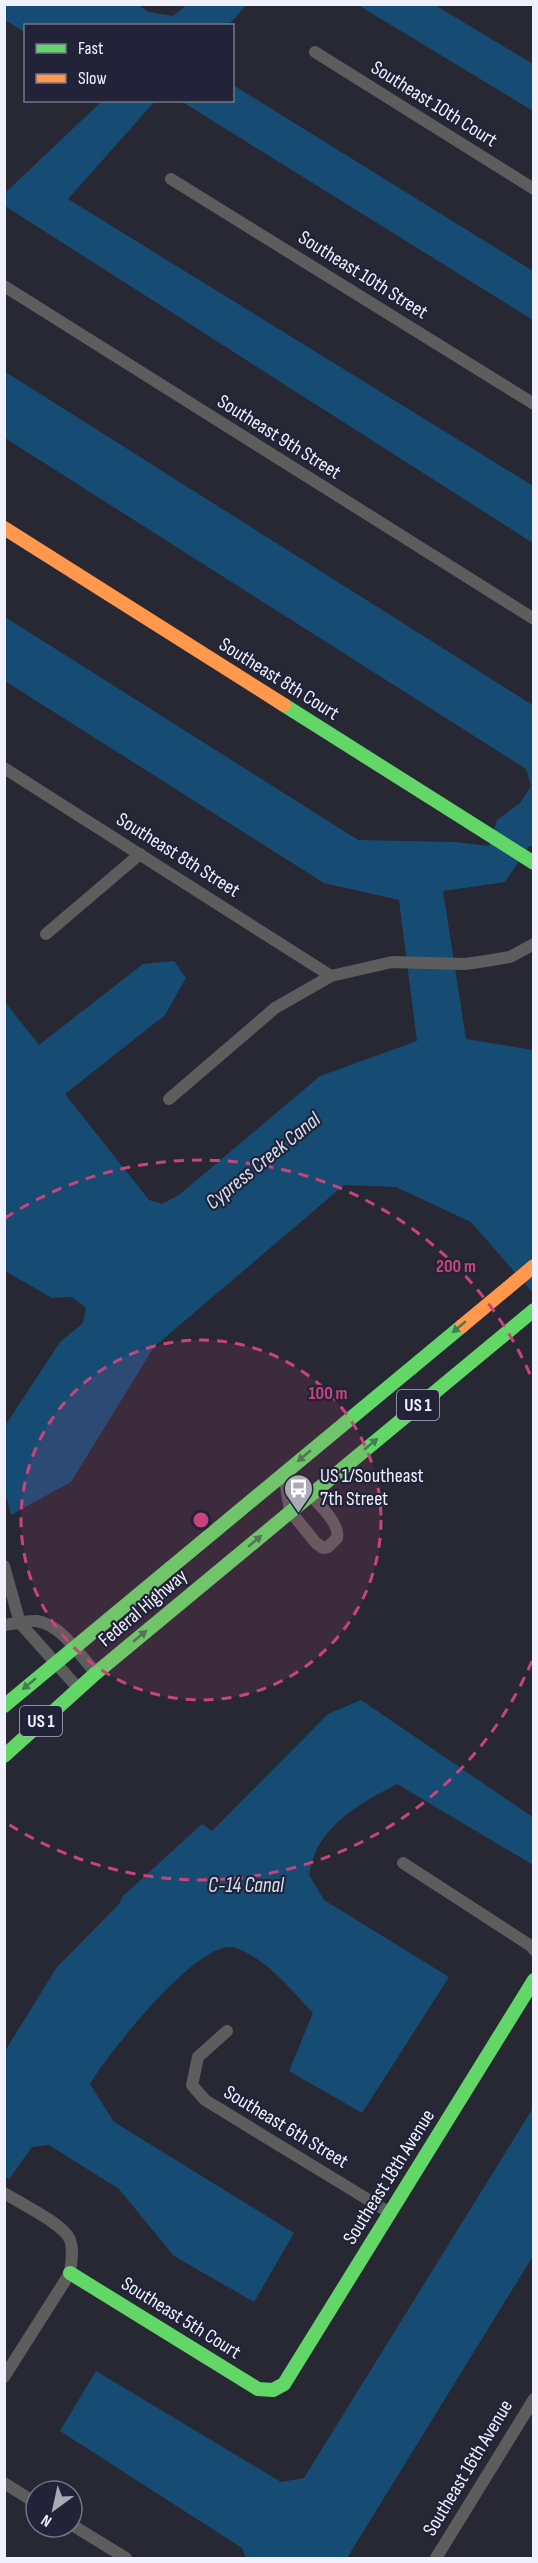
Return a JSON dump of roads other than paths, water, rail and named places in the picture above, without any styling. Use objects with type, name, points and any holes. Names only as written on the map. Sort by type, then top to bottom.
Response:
[{"type":"main road","name":"Southeast 8th Court","points":[[4,528],[528,860]]},
{"type":"main road","name":"Federal Highway","points":[[4,1706],[534,1266]]},
{"type":"main road","name":"Federal Highway","points":[[4,1756],[78,1688],[530,1313]]},
{"type":"main road","name":"Southeast 18th Avenue","points":[[273,2390],[284,2384],[534,1980]]},
{"type":"main road","name":"Southeast 5th Court","points":[[70,2273],[258,2389],[273,2390]]},
{"type":"street","name":"Southeast 10th Court","points":[[315,52],[534,189]]},
{"type":"street","name":"Southeast 10th Street","points":[[171,180],[534,404]]},
{"type":"street","name":"Southeast 9th Street","points":[[4,286],[534,619]]},
{"type":"street","name":"Southeast 8th Street","points":[[4,768],[331,976]]},
{"type":"street","points":[[46,934],[140,854]]},
{"type":"street","points":[[169,1099],[275,1008],[331,976],[392,962],[465,964],[510,957],[534,944]]},
{"type":"street","points":[[284,1473],[310,1494],[336,1527],[338,1534],[334,1543],[322,1548],[290,1511],[284,1473]]},
{"type":"street","points":[[4,1566],[20,1623],[78,1688]]},
{"type":"street","points":[[4,1625],[35,1621],[50,1625],[96,1673]]},
{"type":"street","points":[[403,1863],[534,1950]]},
{"type":"street","name":"Southeast 6th Street","points":[[226,2031],[198,2057],[192,2085],[205,2100],[390,2213]]},
{"type":"street","points":[[4,2193],[62,2229],[70,2240],[72,2256],[70,2273],[4,2377]]},
{"type":"street","name":"Southeast 16th Avenue","points":[[436,2559],[534,2399]]},
{"type":"street","points":[[4,2483],[24,2496]]},
{"type":"street","points":[[84,2533],[126,2559]]},
{"type":"water","points":[[5,4],[138,5],[149,12],[173,16],[187,5],[246,5],[230,24],[24,24],[24,31],[5,20]]},
{"type":"water","points":[[358,5],[435,5],[533,64],[533,111]]},
{"type":"water","points":[[234,86],[533,271],[533,320],[183,102],[234,102]]},
{"type":"water","points":[[101,102],[154,102],[68,199],[533,486],[533,543],[5,206],[5,193]]},
{"type":"water","name":"Cypress Creek Canal","points":[[4,371],[534,706],[533,846],[529,846],[505,882],[443,891],[466,1039],[533,1050],[533,1293],[471,1222],[396,1187],[344,1185],[154,1347],[71,1482],[11,1515],[5,1492],[5,1426],[60,1342],[83,1323],[86,1308],[72,1297],[52,1298],[5,1271],[5,1002],[39,1045],[143,964],[174,961],[186,978],[165,1015],[65,1094],[149,1200],[162,1204],[179,1195],[320,1076],[417,1041],[399,900],[324,883],[5,681],[5,617],[358,840],[454,842],[489,846],[497,820],[520,803],[531,786],[526,769],[5,438]]},
{"type":"water","name":"C-14 Canal","points":[[361,1700],[534,1818],[533,1865],[397,1784],[350,1812],[321,1841],[309,1875],[324,1900],[449,1977],[362,2113],[289,2071],[313,2013],[269,1968],[248,1953],[236,1948],[220,1949],[201,1960],[179,1978],[134,2025],[90,2084],[114,2122],[294,2233],[254,2302],[174,2256],[119,2189],[49,2145],[32,2147],[9,2179],[5,2176],[5,2051],[57,1967],[119,1904],[123,1896],[202,1824],[212,1831],[328,1714]]},
{"type":"water","points":[[533,2108],[533,2256],[347,2558],[246,2558],[242,2548],[60,2431],[96,2371],[281,2482],[304,2478]]},
{"type":"place","name":"US 1/Southeast 7th Street","points":[[299,1514]]}]
